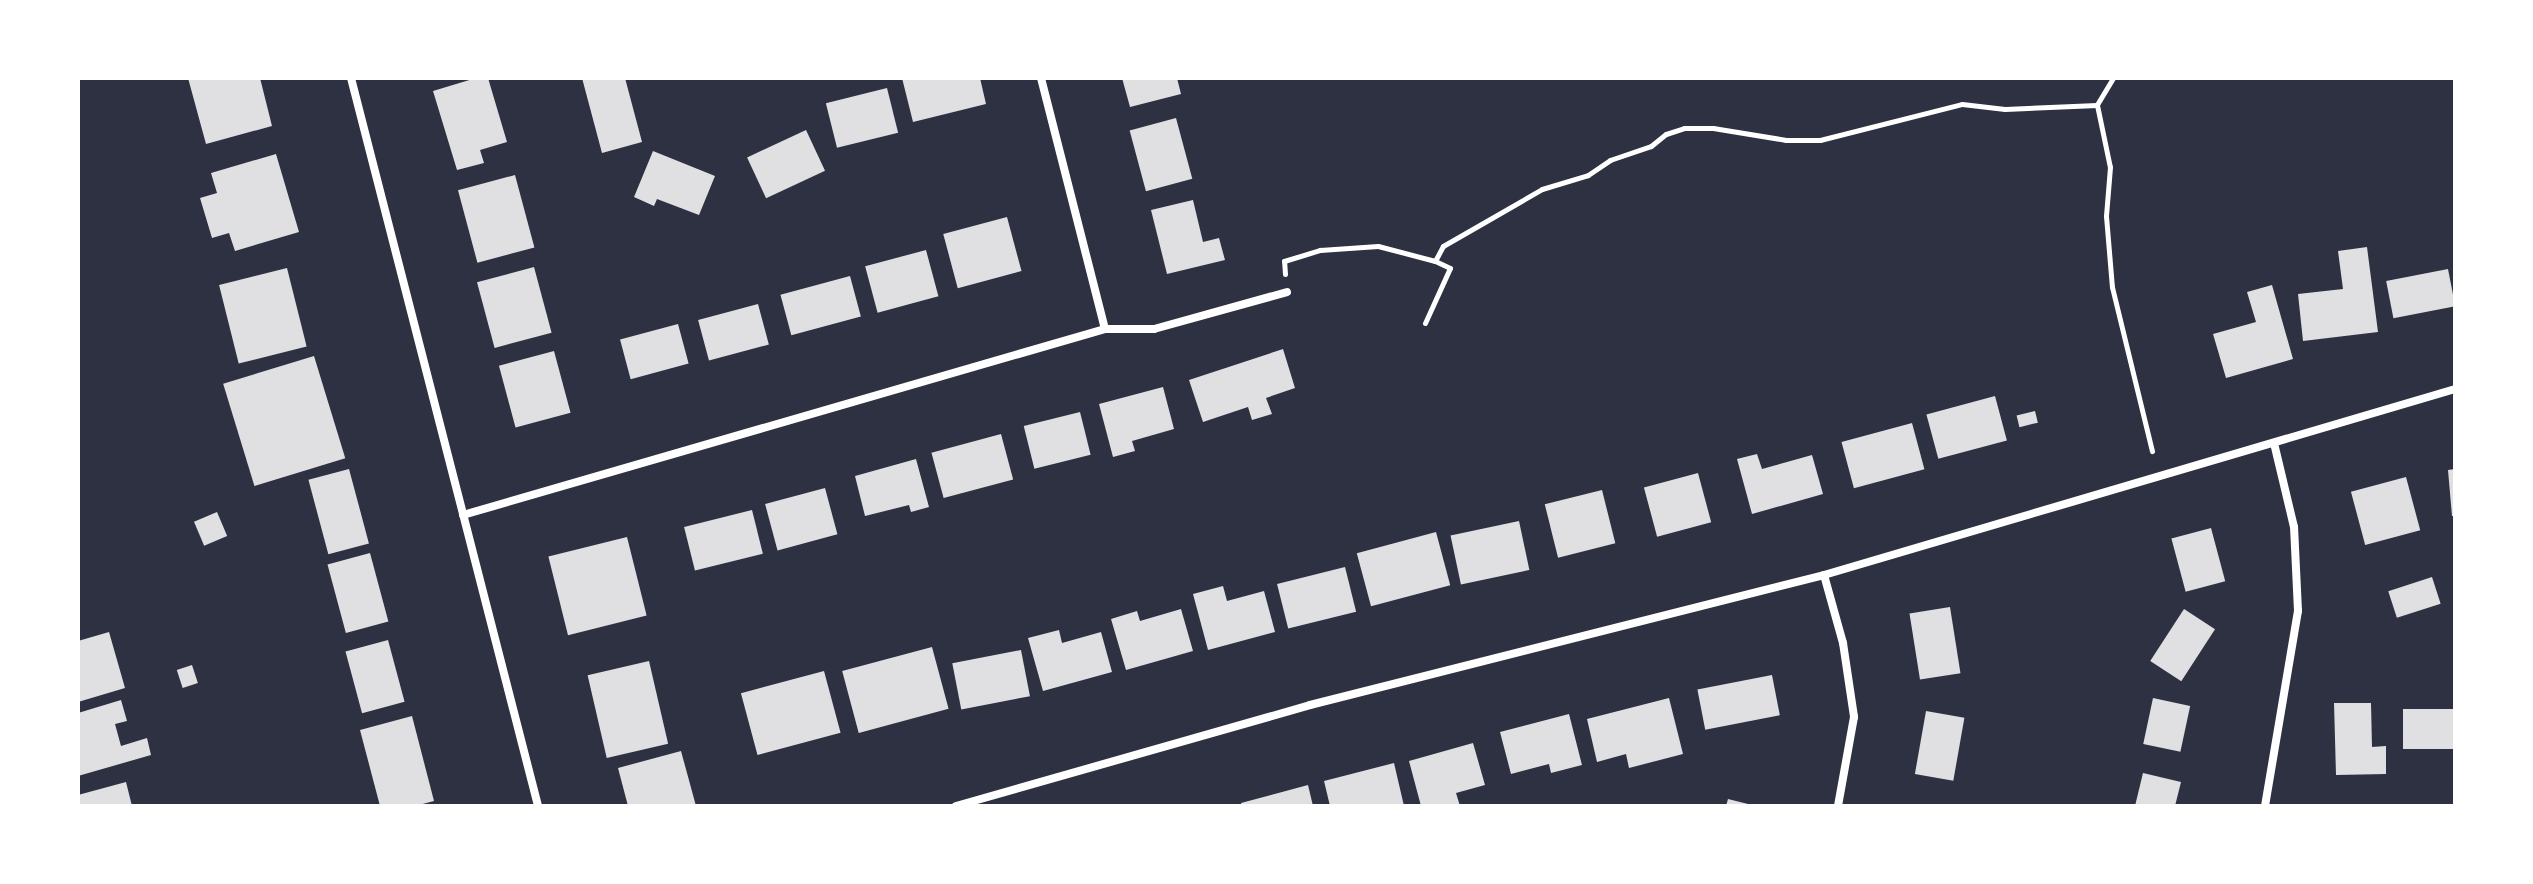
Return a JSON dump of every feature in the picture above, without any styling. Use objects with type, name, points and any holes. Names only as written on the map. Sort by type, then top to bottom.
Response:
[{"type":"street","points":[[351,78],[538,806]]},
{"type":"street","points":[[1041,78],[1105,329]]},
{"type":"street","points":[[463,515],[1105,329],[1154,329],[1287,292]]},
{"type":"street","points":[[956,806],[1310,705],[1824,575],[2455,389]]},
{"type":"street","points":[[2265,806],[2298,611],[2294,527],[2274,443]]},
{"type":"street","points":[[1824,575],[1843,643],[1854,717],[1838,806]]},
{"type":"path","points":[[2113,78],[2097,105],[2110,167],[2106,216],[2112,287],[2152,451]]},
{"type":"path","points":[[1435,261],[1443,246],[1542,189],[1588,175],[1610,160],[1651,146],[1666,134],[1684,128],[1713,128],[1786,140],[1820,140],[1947,106],[2005,109],[2097,105]]},
{"type":"path","points":[[1287,292],[1284,261],[1320,250],[1378,246],[1450,268],[1425,323]]},
{"type":"building","points":[[188,78],[260,78],[272,126],[206,144]]},
{"type":"building","points":[[476,78],[488,78],[507,142],[480,150],[484,163],[457,170],[433,91]]},
{"type":"building","points":[[582,78],[625,78],[642,142],[602,153]]},
{"type":"building","points":[[902,78],[980,78],[986,104],[913,122]]},
{"type":"building","points":[[1122,78],[1177,78],[1181,94],[1130,107]]},
{"type":"building","points":[[887,88],[898,133],[837,148],[826,103]]},
{"type":"building","points":[[1176,118],[1192,179],[1146,191],[1130,130]]},
{"type":"building","points":[[806,130],[825,171],[766,198],[747,157]]},
{"type":"building","points":[[653,151],[715,176],[699,215],[657,199],[654,206],[634,197]]},
{"type":"building","points":[[276,154],[299,232],[235,251],[229,233],[212,238],[200,198],[217,193],[211,173]]},
{"type":"building","points":[[515,175],[534,247],[477,263],[458,190]]},
{"type":"building","points":[[1193,200],[1203,242],[1219,238],[1225,260],[1167,274],[1151,210]]},
{"type":"building","points":[[1007,217],[1021,271],[958,288],[943,234]]},
{"type":"building","points":[[2367,247],[2378,332],[2303,341],[2298,294],[2343,289],[2338,251]]},
{"type":"building","points":[[926,250],[938,296],[878,313],[865,266]]},
{"type":"building","points":[[534,267],[552,333],[495,348],[477,282]]},
{"type":"building","points":[[287,268],[307,347],[239,364],[219,285]]},
{"type":"building","points":[[2448,269],[2455,306],[2393,318],[2386,281]]},
{"type":"building","points":[[850,276],[861,317],[791,335],[780,295]]},
{"type":"building","points":[[2272,285],[2293,359],[2226,378],[2213,334],[2256,322],[2247,292]]},
{"type":"building","points":[[758,304],[769,345],[709,361],[698,320]]},
{"type":"building","points":[[678,324],[689,364],[631,379],[620,340]]},
{"type":"building","points":[[1283,349],[1295,388],[1266,398],[1272,414],[1252,420],[1248,407],[1203,422],[1189,380]]},
{"type":"building","points":[[554,351],[571,413],[516,428],[499,366]]},
{"type":"building","points":[[314,356],[345,458],[254,486],[223,384]]},
{"type":"building","points":[[1163,387],[1174,429],[1132,441],[1135,451],[1113,457],[1099,404]]},
{"type":"building","points":[[1995,396],[2007,440],[1938,459],[1926,414]]},
{"type":"building","points":[[2035,411],[2038,423],[2019,427],[2017,416]]},
{"type":"building","points":[[1080,412],[1091,455],[1034,469],[1024,426]]},
{"type":"building","points":[[1912,423],[1924,469],[1854,488],[1841,442]]},
{"type":"building","points":[[1001,434],[1013,479],[944,498],[931,453]]},
{"type":"building","points":[[1757,454],[1762,469],[1812,455],[1823,494],[1752,514],[1737,459]]},
{"type":"building","points":[[916,459],[929,507],[911,512],[909,505],[865,516],[855,476]]},
{"type":"building","points":[[349,469],[369,543],[328,554],[308,480]]},
{"type":"building","points":[[2455,469],[2455,516],[2452,516],[2448,470]]},
{"type":"building","points":[[1698,473],[1711,522],[1657,537],[1644,487]]},
{"type":"building","points":[[2406,477],[2420,530],[2365,545],[2351,492]]},
{"type":"building","points":[[825,488],[837,534],[778,550],[765,504]]},
{"type":"building","points":[[1602,490],[1615,543],[1558,558],[1545,504]]},
{"type":"building","points":[[752,510],[763,554],[695,571],[684,527]]},
{"type":"building","points":[[217,512],[227,536],[204,546],[194,522]]},
{"type":"building","points":[[1519,521],[1529,570],[1461,584],[1451,536]]},
{"type":"building","points":[[2211,528],[2225,581],[2186,592],[2171,539]]},
{"type":"building","points":[[1436,532],[1450,585],[1371,606],[1357,553]]},
{"type":"building","points":[[627,537],[647,616],[568,635],[548,557]]},
{"type":"building","points":[[370,553],[388,622],[346,633],[327,564]]},
{"type":"building","points":[[1345,567],[1356,612],[1288,629],[1277,584]]},
{"type":"building","points":[[2432,577],[2441,604],[2397,618],[2388,591]]},
{"type":"building","points":[[1223,586],[1227,601],[1264,591],[1275,632],[1208,650],[1193,594]]},
{"type":"building","points":[[1950,607],[1960,673],[1920,680],[1910,613]]},
{"type":"building","points":[[1181,609],[1193,651],[1126,670],[1111,619],[1137,611],[1140,621]]},
{"type":"building","points":[[2184,609],[2215,629],[2181,681],[2150,661]]},
{"type":"building","points":[[1059,630],[1062,643],[1101,632],[1112,672],[1043,691],[1028,638]]},
{"type":"building","points":[[109,632],[125,688],[78,702],[78,641]]},
{"type":"building","points":[[388,640],[405,702],[362,713],[345,651]]},
{"type":"building","points":[[932,647],[949,709],[859,733],[842,671]]},
{"type":"building","points":[[1021,650],[1030,696],[961,709],[952,663]]},
{"type":"building","points":[[649,661],[668,744],[607,758],[588,675]]},
{"type":"building","points":[[192,665],[198,683],[183,688],[177,670]]},
{"type":"building","points":[[824,671],[841,733],[757,755],[741,693]]},
{"type":"building","points":[[1772,675],[1780,715],[1705,730],[1697,690]]},
{"type":"building","points":[[1669,698],[1683,754],[1629,768],[1626,754],[1597,762],[1587,719]]},
{"type":"building","points":[[2153,698],[2190,706],[2180,752],[2143,744]]},
{"type":"building","points":[[121,700],[127,721],[115,724],[121,746],[147,738],[151,755],[78,776],[78,713]]},
{"type":"building","points":[[2334,703],[2371,703],[2372,747],[2386,746],[2386,774],[2336,775]]},
{"type":"building","points":[[2403,709],[2455,709],[2455,749],[2403,749]]},
{"type":"building","points":[[1926,711],[1964,718],[1953,781],[1915,774]]},
{"type":"building","points":[[1569,714],[1582,765],[1551,773],[1549,764],[1511,774],[1500,732]]},
{"type":"building","points":[[412,716],[434,801],[415,806],[380,806],[360,730]]},
{"type":"building","points":[[1473,743],[1485,785],[1456,793],[1460,806],[1421,806],[1409,761]]},
{"type":"building","points":[[681,751],[696,806],[628,806],[618,768]]},
{"type":"building","points":[[1394,763],[1404,806],[1330,806],[1324,781]]},
{"type":"building","points":[[2143,773],[2181,782],[2175,806],[2135,806]]},
{"type":"building","points":[[126,782],[132,806],[78,806],[78,795]]},
{"type":"building","points":[[1308,785],[1313,806],[1242,806],[1241,803]]},
{"type":"building","points":[[1728,799],[1752,805],[1752,806],[1726,806]]}]
